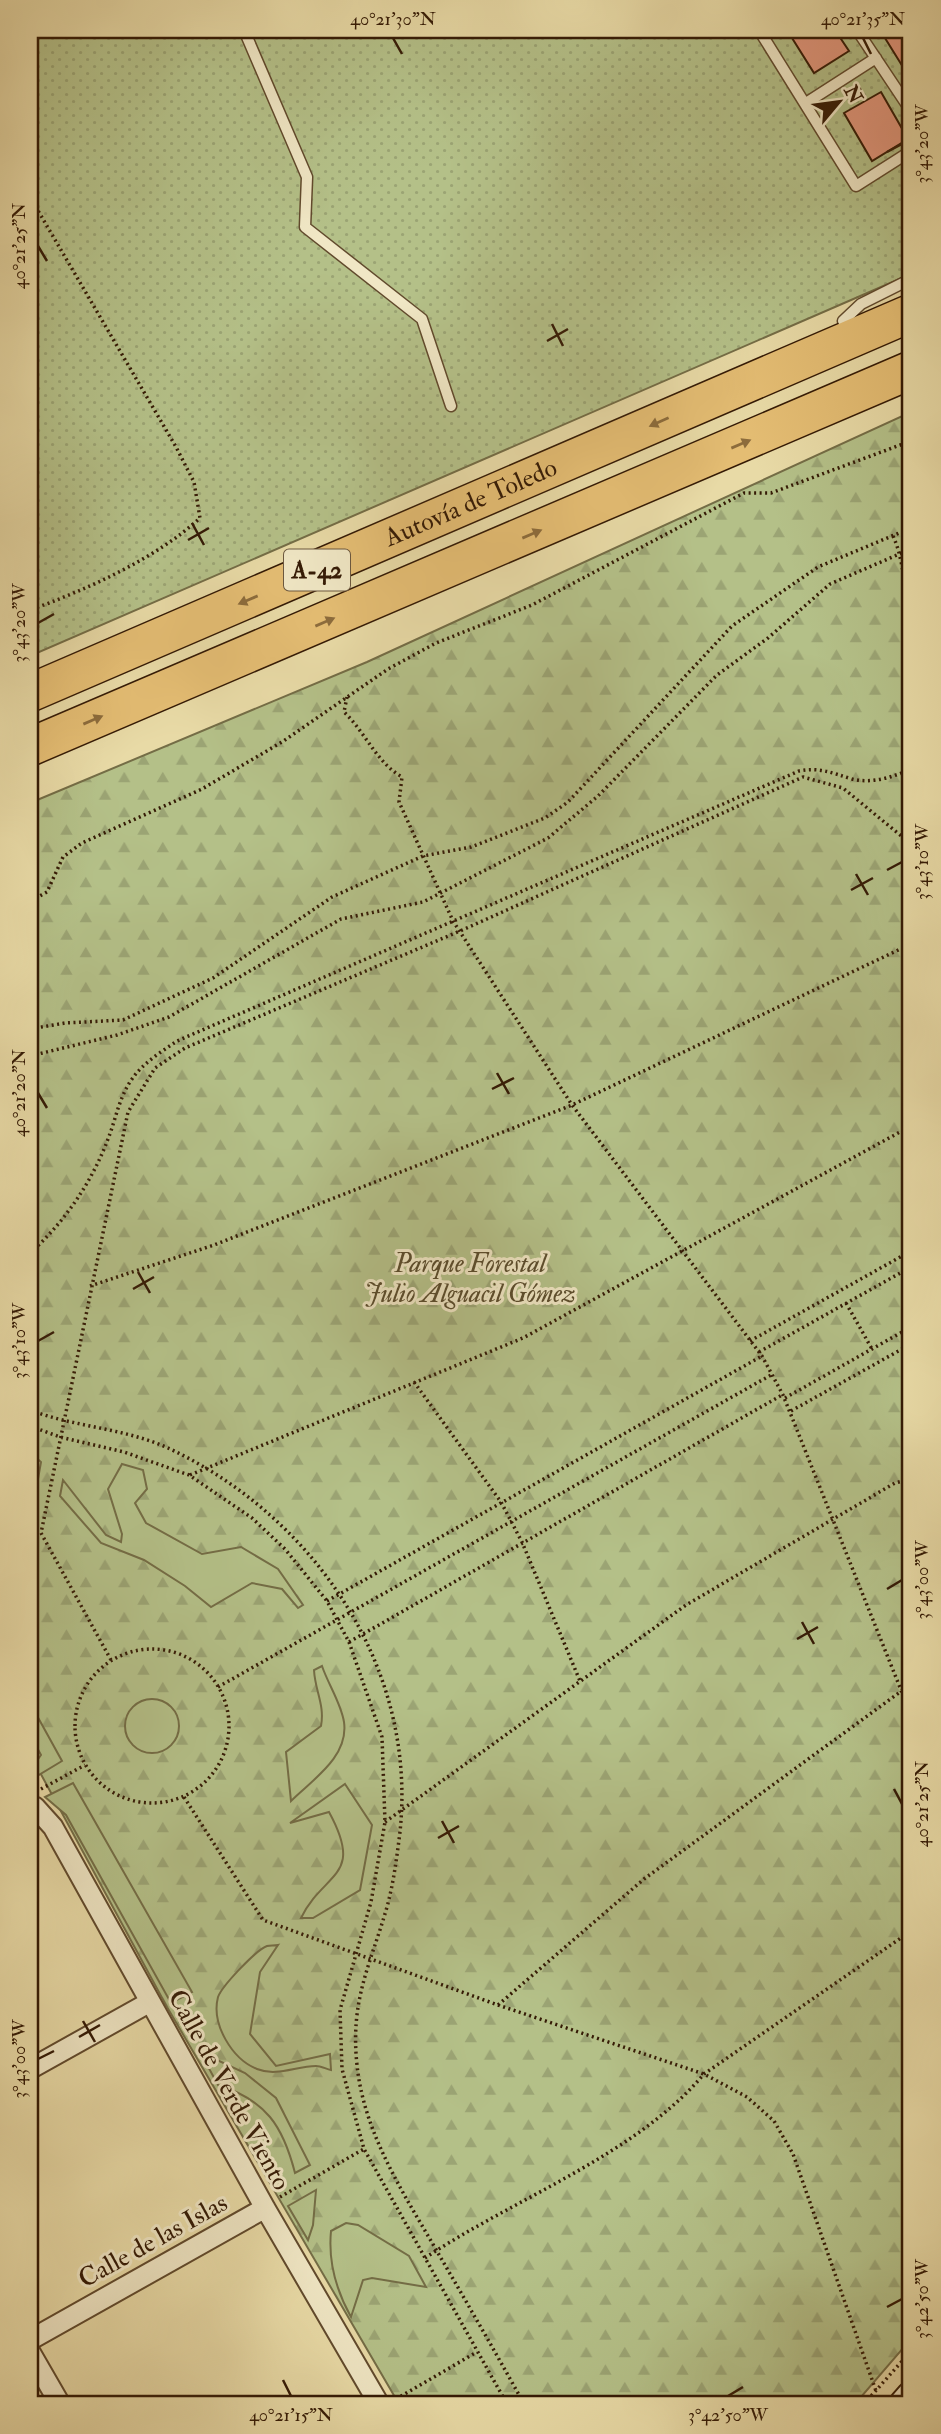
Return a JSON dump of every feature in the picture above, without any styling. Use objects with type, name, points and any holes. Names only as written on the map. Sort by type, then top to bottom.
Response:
[{"type":"highway","points":[[715,397],[776,350],[911,290]]},
{"type":"highway","name":"Autovía de Toledo","points":[[30,694],[911,313]]},
{"type":"highway","name":"Autovía de Toledo","points":[[30,747],[911,370]]},
{"type":"main road","points":[[904,2404],[911,2396]]},
{"type":"street","name":"Calle de Verde Viento","points":[[30,1806],[35,1807],[53,1827],[150,2002],[272,2203],[386,2402]]},
{"type":"street","points":[[30,2069],[150,2002]]},
{"type":"street","name":"Calle de las Islas","points":[[30,2340],[272,2203]]},
{"type":"street","points":[[30,2352],[60,2404]]},
{"type":"lane","points":[[244,30],[307,177],[304,227],[422,319],[450,406]]},
{"type":"lane","points":[[759,30],[856,186],[911,151]]},
{"type":"lane","points":[[857,30],[911,111]]},
{"type":"lane","points":[[806,103],[876,58]]},
{"type":"lane","points":[[843,321],[861,304],[911,279]]},
{"type":"path","points":[[30,197],[176,447],[194,482],[200,518],[178,538],[142,560],[30,610]]},
{"type":"path","points":[[30,897],[36,898],[47,892],[63,857],[82,843],[202,789],[282,743],[346,697],[436,643],[532,605],[744,493],[771,494],[911,441]]},
{"type":"path","points":[[30,1029],[65,1023],[123,1020],[213,978],[332,897],[423,856],[471,847],[545,818],[568,802],[732,626],[818,567],[911,528]]},
{"type":"path","points":[[893,536],[901,553],[899,565],[911,602]]},
{"type":"path","points":[[30,1056],[117,1035],[169,1017],[341,919],[423,902],[548,838],[598,796],[717,674],[768,638],[830,584],[911,549]]},
{"type":"path","points":[[346,697],[344,712],[362,729],[384,767],[402,777],[399,802],[453,921],[572,1105],[760,1354],[772,1375],[790,1412],[911,1715]]},
{"type":"path","points":[[30,1253],[46,1239],[84,1188],[108,1140],[121,1099],[144,1065],[177,1041],[799,771],[828,769],[853,779],[870,781],[911,769]]},
{"type":"path","points":[[111,1660],[41,1533],[128,1112],[155,1068],[185,1048],[460,931],[803,777],[844,788],[911,844]]},
{"type":"path","points":[[90,1286],[214,1245],[572,1105],[911,944]]},
{"type":"path","points":[[189,1475],[523,1338],[911,1126]]},
{"type":"path","points":[[750,1341],[911,1251]]},
{"type":"path","points":[[327,1601],[911,1267]]},
{"type":"path","points":[[846,1303],[872,1349]]},
{"type":"path","points":[[349,1642],[522,1542],[911,1327]]},
{"type":"path","points":[[790,1412],[911,1344]]},
{"type":"path","points":[[218,1687],[772,1375]]},
{"type":"path","points":[[414,1382],[501,1502],[522,1542],[580,1681]]},
{"type":"path","points":[[30,1410],[136,1436],[205,1468],[256,1502],[318,1562],[362,1634],[375,1661],[389,1708],[398,1750],[401,1810],[391,1888],[368,1960],[355,2025],[357,2067],[366,2111],[379,2145],[411,2206],[524,2404]]},
{"type":"path","points":[[30,1426],[60,1437],[124,1452],[189,1475],[253,1518],[285,1549],[327,1601],[349,1642],[382,1737],[385,1822],[371,1902],[354,1954],[341,2010],[342,2069],[364,2149],[507,2404]]},
{"type":"path","points":[[385,1822],[685,1605],[832,1518],[895,1483],[911,1479]]},
{"type":"path","points":[[134,1650],[167,1650],[196,1663],[218,1687],[229,1717],[225,1749],[210,1777],[184,1797],[152,1804],[121,1797],[101,1784],[85,1765],[75,1735],[78,1703],[93,1675],[111,1660],[134,1650]]},
{"type":"path","points":[[498,2005],[644,1879],[899,1690],[911,1684]]},
{"type":"path","points":[[30,1795],[85,1765]]},
{"type":"path","points":[[184,1797],[262,1920],[368,1960],[704,2074],[747,2097],[774,2121],[793,2154],[876,2390]]},
{"type":"path","points":[[425,2258],[470,2228],[606,2153],[657,2120],[685,2097],[704,2074],[911,1931]]},
{"type":"path","points":[[272,2203],[364,2149]]},
{"type":"path","points":[[864,2404],[911,2351]]},
{"type":"path","points":[[386,2402],[477,2352]]},
{"type":"green space","points":[[30,30],[911,30],[911,274],[30,656]]},
{"type":"green space","name":"Parque Forestal Julio Alguacil Gómez","points":[[911,412],[911,2339],[855,2404],[399,2404],[167,2007],[30,1754],[30,803],[367,662]]},
{"type":"green space","points":[[30,1452],[41,1462],[38,1479],[30,1473]]},
{"type":"green space","points":[[122,1464],[143,1470],[147,1489],[135,1503],[146,1523],[202,1554],[241,1547],[278,1569],[303,1605],[298,1608],[282,1589],[252,1583],[211,1607],[185,1586],[144,1560],[101,1543],[60,1496],[63,1480],[106,1535],[121,1542],[122,1534],[108,1489]]},
{"type":"green space","points":[[322,1666],[342,1715],[344,1735],[341,1746],[327,1767],[291,1801],[286,1752],[321,1726],[322,1711],[314,1670]]},
{"type":"green space","points":[[152,1699],[171,1707],[179,1726],[171,1745],[152,1753],[133,1745],[125,1726],[133,1707]]},
{"type":"green space","points":[[30,1703],[62,1761],[37,1776],[36,1762],[41,1755],[30,1735]]},
{"type":"green space","points":[[73,1783],[192,1992],[171,2003],[66,1815],[45,1797]]},
{"type":"green space","points":[[345,1784],[372,1825],[360,1890],[313,1918],[301,1918],[310,1903],[337,1872],[342,1862],[343,1850],[329,1812],[290,1823]]},
{"type":"green space","points":[[278,1945],[260,1972],[250,2034],[276,2066],[330,2054],[331,2070],[316,2066],[279,2072],[257,2069],[239,2057],[221,2029],[217,2007],[221,1992],[255,1954],[267,1946]]},
{"type":"green space","points":[[200,2052],[245,2073],[276,2098],[310,2165],[295,2173],[285,2142],[270,2117],[249,2098],[218,2085]]},
{"type":"green space","points":[[316,2190],[313,2225],[308,2240],[288,2206]]},
{"type":"green space","points":[[346,2223],[358,2225],[409,2256],[426,2287],[372,2278],[363,2280],[351,2317],[337,2286],[331,2254],[331,2231]]},
{"type":"building","points":[[787,30],[835,30],[849,51],[814,73]]},
{"type":"building","points":[[880,30],[906,30],[911,38],[911,80]]},
{"type":"building","points":[[858,85],[863,94],[851,102],[845,93]]},
{"type":"building","points":[[881,92],[908,139],[872,161],[844,113]]}]
